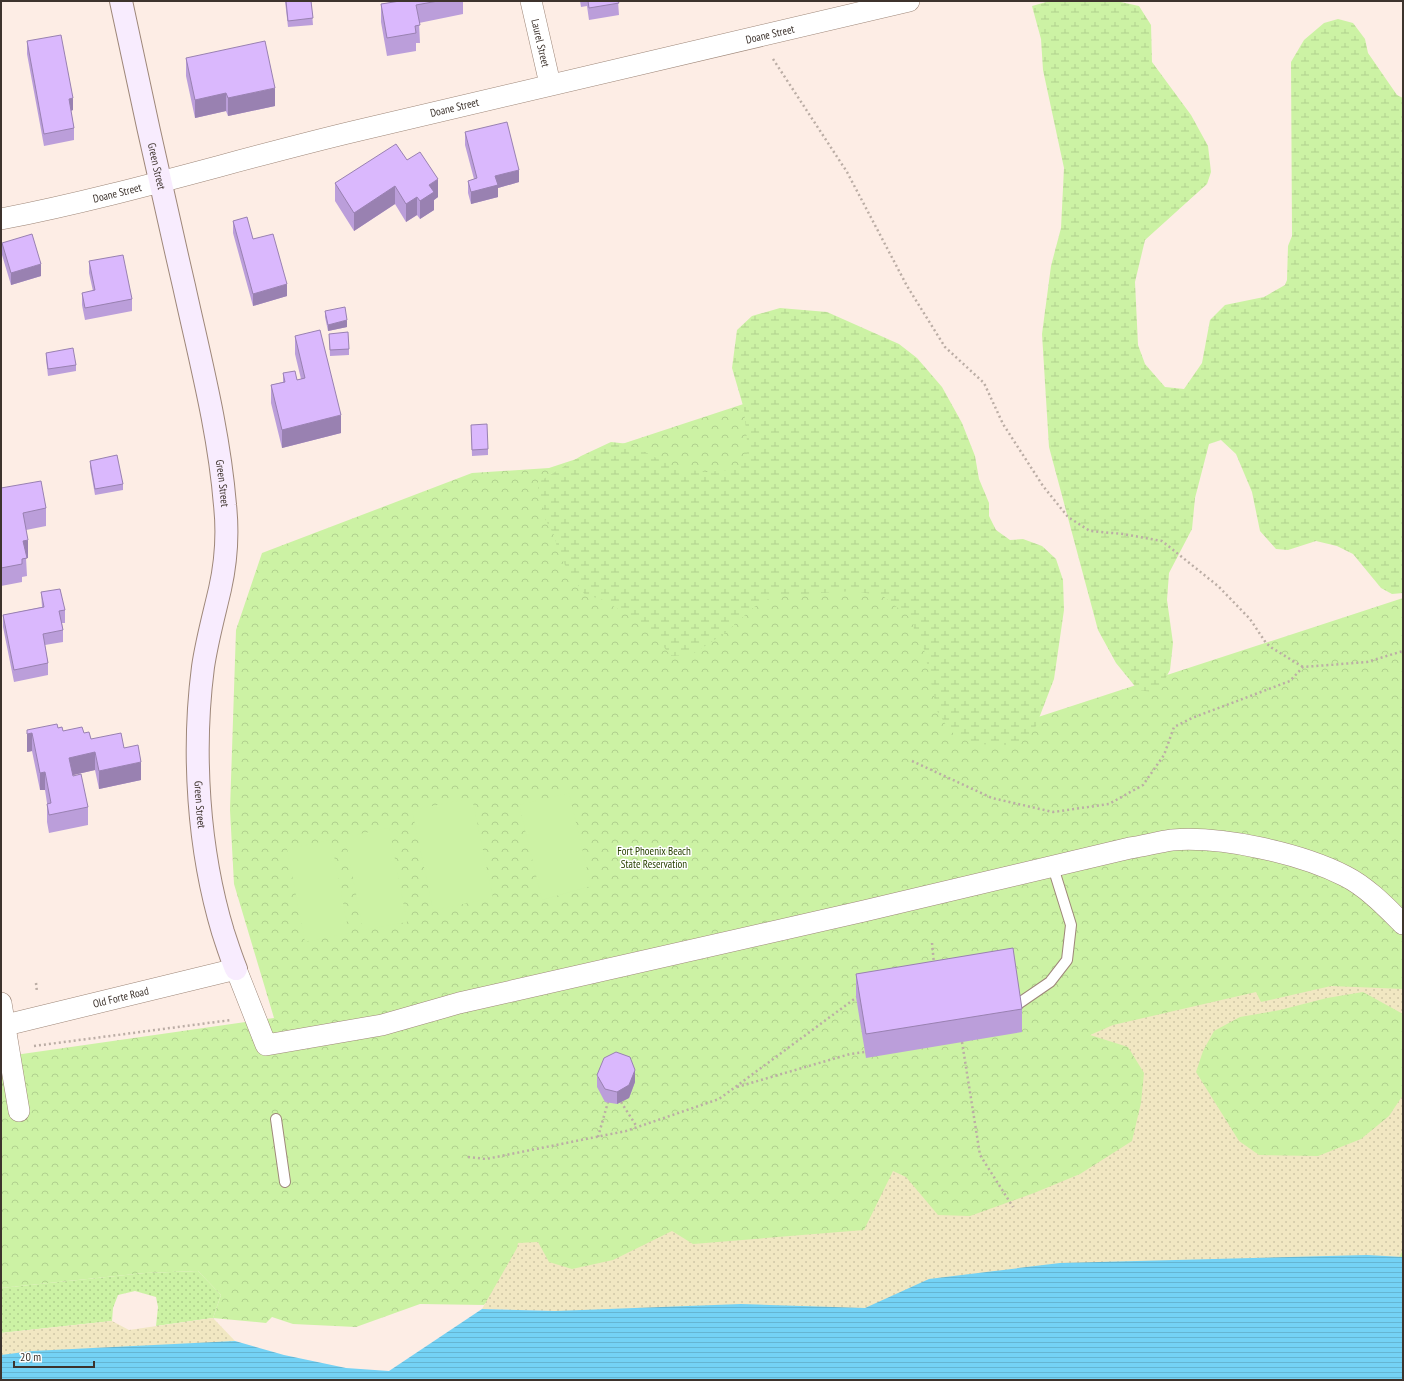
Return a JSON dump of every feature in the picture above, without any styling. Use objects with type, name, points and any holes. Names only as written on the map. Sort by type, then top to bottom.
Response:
[{"type":"main road","name":"Green Street","points":[[121,1],[160,182],[209,395],[222,468],[226,508],[226,547],[220,586],[203,666],[198,755],[199,790],[204,837],[212,885],[223,931],[236,969]]},
{"type":"street","name":"Laurel Street","points":[[531,1],[550,84]]},
{"type":"street","name":"Doane Street","points":[[1,219],[58,207],[160,182],[307,142],[909,1]]},
{"type":"street","points":[[236,969],[266,1045],[382,1025],[459,1003],[1130,848],[1172,840],[1206,840],[1239,845],[1280,853],[1321,866],[1346,876],[1369,892],[1403,924]]},
{"type":"street","name":"Old Forte Road","points":[[6,1026],[236,969]]},
{"type":"street","points":[[1,1003],[19,1111]]},
{"type":"lane","points":[[1018,1004],[1050,982],[1067,960],[1071,925],[1053,867]]},
{"type":"lane","points":[[276,1118],[285,1182]]},
{"type":"path","points":[[759,37],[847,172],[906,286],[945,347],[984,383],[1007,430],[1043,486],[1068,517],[1090,531],[1123,534],[1162,541],[1218,586],[1250,619],[1266,643],[1303,667],[1367,662],[1403,651]]},
{"type":"path","points":[[912,761],[992,798],[1053,812],[1110,804],[1143,785],[1164,755],[1174,727],[1192,718],[1290,681],[1303,667]]},
{"type":"path","points":[[932,943],[934,965]]},
{"type":"path","points":[[468,1157],[486,1159],[626,1131],[719,1099],[856,997],[863,996]]},
{"type":"path","points":[[9,1050],[237,1019]]},
{"type":"path","points":[[962,1042],[980,1155],[1013,1207]]},
{"type":"path","points":[[734,1088],[850,1054],[865,1052]]},
{"type":"path","points":[[598,1137],[608,1102]]},
{"type":"path","points":[[621,1102],[637,1127]]},
{"type":"green space","points":[[1050,1],[1116,1],[1139,6],[1151,25],[1152,62],[1191,115],[1208,146],[1211,172],[1207,184],[1145,240],[1135,282],[1138,345],[1145,364],[1165,387],[1184,389],[1202,363],[1210,320],[1225,305],[1264,297],[1285,285],[1287,280],[1288,246],[1292,236],[1291,62],[1304,40],[1324,23],[1338,19],[1353,23],[1365,39],[1368,53],[1397,95],[1403,98],[1403,593],[1392,594],[1381,588],[1353,554],[1337,546],[1316,541],[1288,550],[1276,549],[1260,531],[1252,492],[1236,454],[1221,440],[1209,444],[1195,498],[1192,529],[1169,573],[1167,600],[1173,643],[1170,670],[1162,685],[1152,692],[1138,690],[1116,663],[1098,630],[1049,447],[1042,334],[1051,266],[1061,228],[1064,168],[1043,70],[1041,39],[1032,6]]},
{"type":"green space","points":[[780,308],[827,312],[899,344],[917,358],[942,387],[962,423],[975,456],[979,479],[989,503],[989,516],[996,530],[1010,540],[1023,539],[1042,546],[1056,559],[1063,580],[1064,610],[1054,679],[1036,726],[1029,736],[1010,745],[972,744],[950,731],[937,711],[924,649],[914,631],[913,620],[883,596],[854,591],[774,596],[754,607],[725,633],[691,655],[671,656],[647,626],[601,599],[585,595],[568,571],[557,549],[555,537],[545,519],[537,483],[581,456],[611,442],[629,444],[676,468],[706,472],[739,469],[746,459],[747,441],[744,409],[732,368],[737,330],[752,316]]},
{"type":"green space","name":"Fort Phoenix Beach State Reservation","points":[[904,351],[1032,719],[1403,598],[1403,1323],[489,1299],[484,1305],[420,1304],[356,1327],[293,1324],[272,1317],[266,1323],[213,1318],[221,1295],[198,1271],[145,1273],[1,1288],[1,1057],[274,1018],[234,884],[230,810],[236,630],[262,553],[472,473],[549,468]]},
{"type":"green space","points":[[569,793],[591,886],[542,900],[519,805]]},
{"type":"green space","points":[[472,798],[493,898],[433,910],[412,810]]},
{"type":"green space","points":[[389,828],[407,922],[363,930],[345,837]]},
{"type":"green space","points":[[331,840],[349,933],[305,942],[287,849]]},
{"type":"green space","points":[[198,1271],[221,1295],[213,1318],[156,1326],[158,1307],[156,1297],[135,1291],[118,1295],[113,1308],[112,1321],[1,1333],[1,1288],[145,1273]]},
{"type":"sand","points":[[1331,986],[1403,989],[1403,1014],[1363,992],[1327,998],[1280,1010],[1240,1017],[1214,1031],[1203,1051],[1196,1072],[1239,1141],[1259,1155],[1318,1156],[1361,1139],[1389,1116],[1403,1095],[1403,1250],[1370,1312],[934,1321],[482,1309],[517,1248],[518,1243],[538,1242],[549,1262],[572,1269],[613,1260],[672,1231],[693,1244],[864,1230],[893,1171],[906,1177],[938,1215],[970,1216],[1034,1193],[1080,1174],[1132,1141],[1141,1103],[1144,1073],[1128,1047],[1090,1035],[1113,1025],[1256,992],[1261,1002]]},
{"type":"sand","points":[[213,1318],[235,1341],[200,1363],[29,1380],[1,1380],[1,1333],[112,1321],[129,1330]]},
{"type":"water","points":[[1367,1255],[1403,1257],[1403,1380],[1,1380],[1,1355],[32,1351],[235,1341],[284,1355],[346,1368],[389,1371],[482,1309],[555,1311],[741,1304],[865,1308],[929,1279],[1060,1263]]},
{"type":"building","points":[[286,1],[311,1],[313,18],[288,21]]},
{"type":"building","points":[[400,1],[438,1],[416,5],[420,25],[415,26],[416,33],[387,38],[381,4]]},
{"type":"building","points":[[588,1],[618,1],[619,3],[589,8]]},
{"type":"building","points":[[61,35],[73,98],[69,99],[74,128],[44,134],[27,41]]},
{"type":"building","points":[[265,41],[275,88],[228,98],[226,93],[195,100],[186,58]]},
{"type":"building","points":[[507,122],[519,170],[495,176],[498,185],[471,192],[468,181],[477,178],[465,132]]},
{"type":"building","points":[[396,144],[407,160],[420,152],[438,179],[429,185],[434,192],[420,201],[417,197],[406,204],[395,186],[354,213],[335,183]]},
{"type":"building","points":[[247,217],[253,239],[273,234],[287,284],[253,294],[233,221]]},
{"type":"building","points":[[32,234],[41,264],[11,273],[2,243]]},
{"type":"building","points":[[123,255],[132,299],[85,308],[82,293],[95,290],[89,261]]},
{"type":"building","points":[[345,307],[347,320],[328,325],[325,311]]},
{"type":"building","points":[[320,330],[341,415],[282,430],[271,385],[285,382],[283,373],[295,371],[297,380],[305,378],[295,336]]},
{"type":"building","points":[[348,332],[349,349],[330,350],[329,334]]},
{"type":"building","points":[[73,348],[76,365],[48,369],[46,353]]},
{"type":"building","points":[[487,424],[488,449],[472,450],[471,425]]},
{"type":"building","points":[[117,455],[123,484],[95,489],[90,461]]},
{"type":"building","points":[[41,481],[46,508],[23,513],[28,540],[23,541],[27,558],[22,559],[22,564],[1,568],[1,488]]},
{"type":"building","points":[[60,589],[65,610],[59,611],[63,630],[43,634],[48,663],[14,670],[3,615],[44,607],[41,592]]},
{"type":"building","points":[[57,724],[58,728],[62,727],[63,731],[82,727],[84,733],[89,732],[91,739],[121,733],[124,748],[138,745],[141,762],[99,771],[95,752],[69,758],[73,776],[81,774],[88,807],[49,815],[47,804],[51,803],[45,772],[40,773],[32,733],[27,734],[27,730]]},
{"type":"building","points":[[1013,948],[1022,1009],[866,1034],[856,974]]},
{"type":"building","points":[[616,1052],[630,1057],[635,1070],[629,1085],[617,1092],[605,1089],[597,1075],[604,1058]]}]
